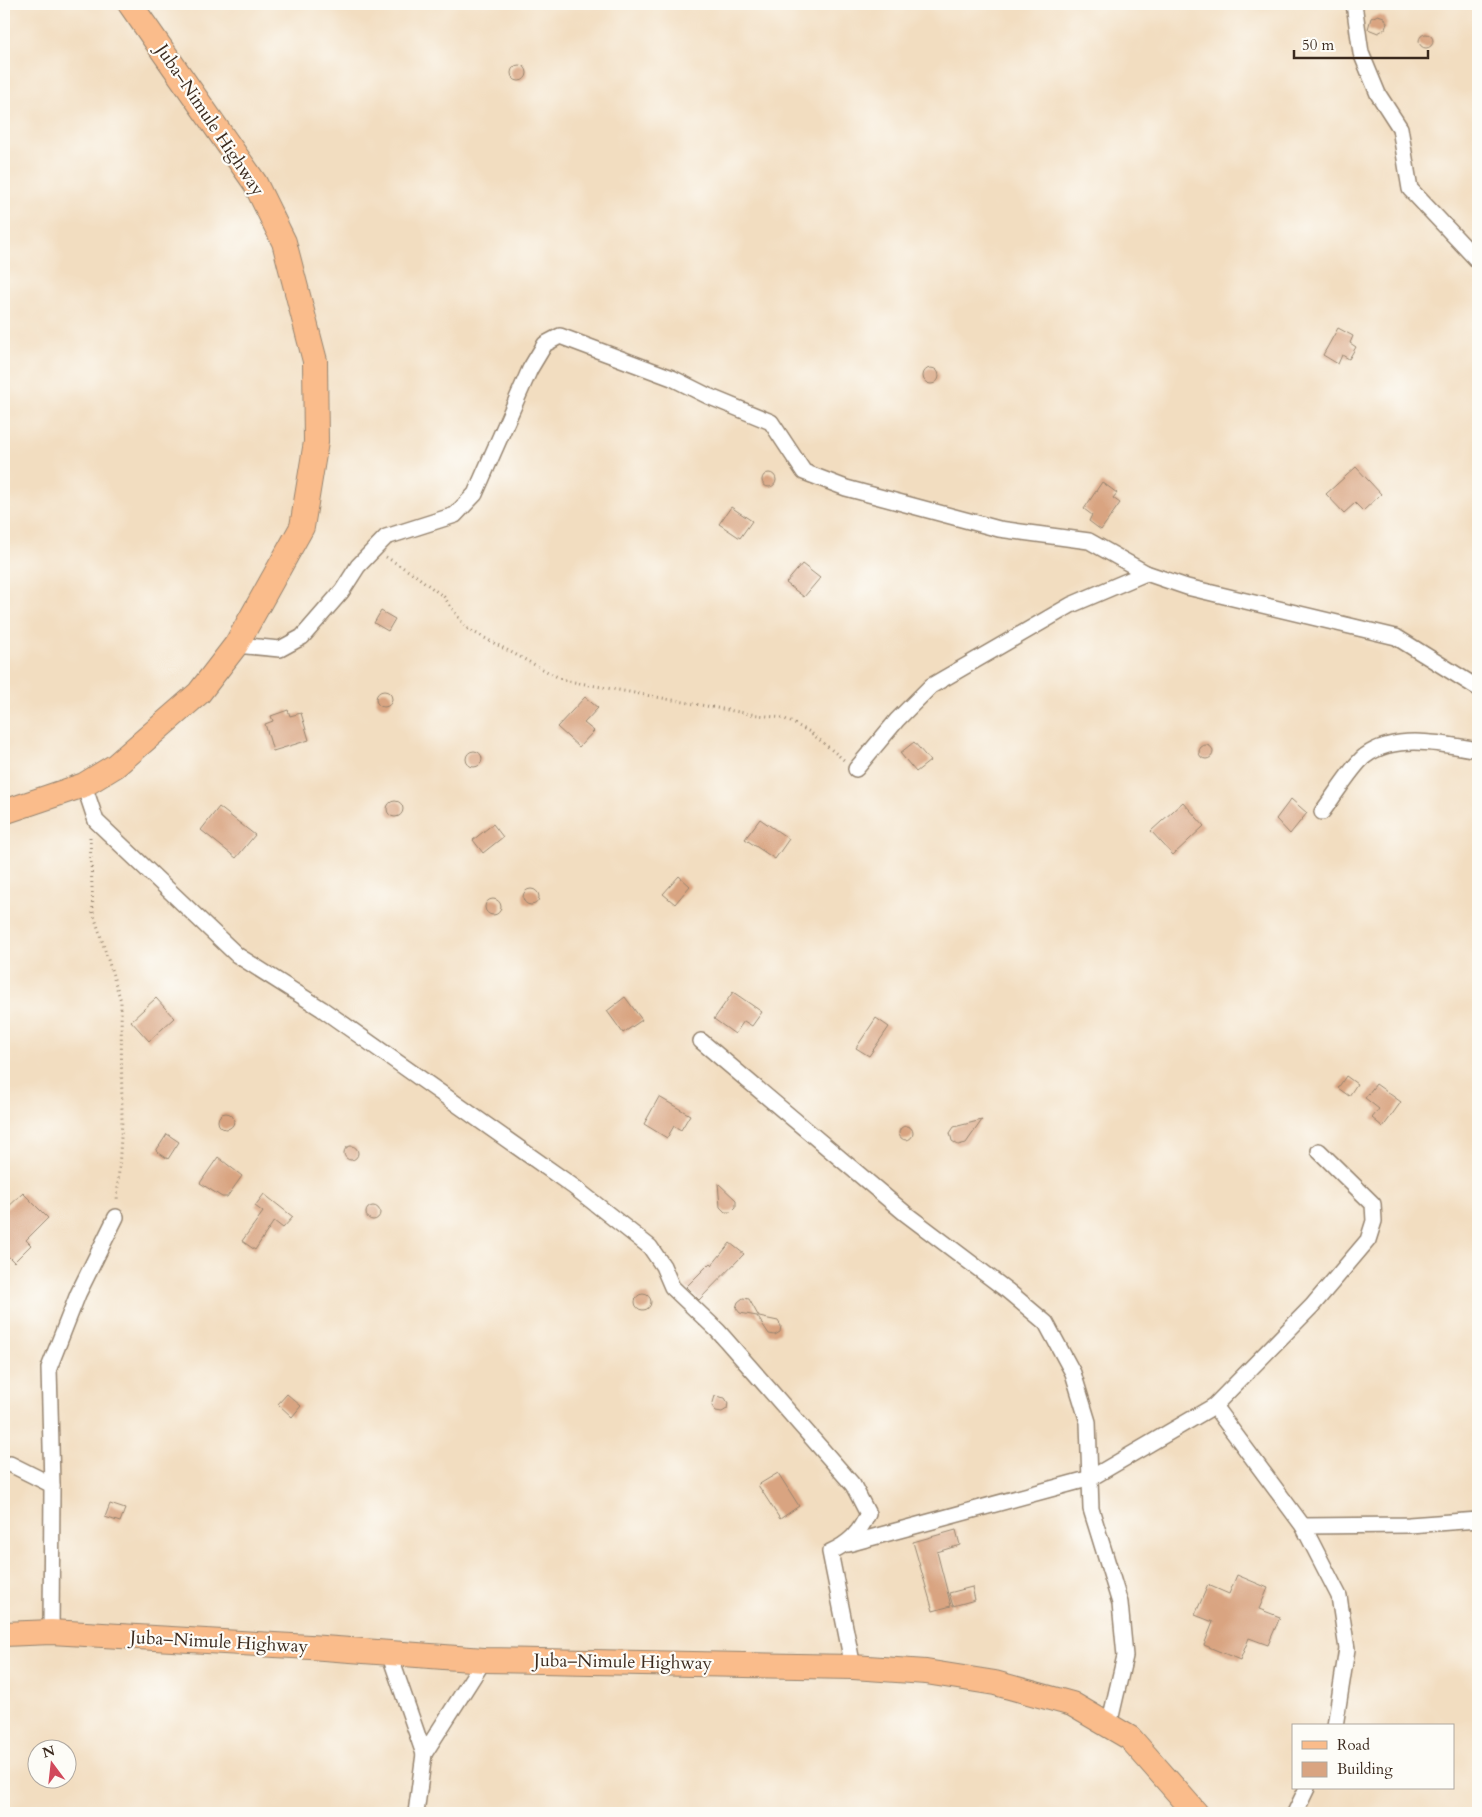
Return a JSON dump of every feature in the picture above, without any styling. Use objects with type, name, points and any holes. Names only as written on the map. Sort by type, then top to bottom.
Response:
[{"type":"main road","name":"Juba–Nimule Highway","points":[[4,812],[84,785],[115,766],[199,693],[236,645],[302,526],[316,442],[315,361],[284,242],[255,183],[130,4]]},
{"type":"main road","name":"Juba–Nimule Highway","points":[[8,1638],[51,1632],[484,1660],[853,1667],[926,1672],[996,1683],[1072,1704],[1130,1738],[1196,1813]]},
{"type":"street","points":[[1354,4],[1361,53],[1378,94],[1400,128],[1410,189],[1478,261]]},
{"type":"street","points":[[236,645],[280,649],[302,637],[372,551],[386,537],[455,515],[475,494],[530,368],[545,344],[560,336],[672,378],[708,396],[771,422],[804,472],[846,488],[999,530],[1089,540],[1146,573],[1186,587],[1396,637],[1478,688]]},
{"type":"street","points":[[856,770],[897,720],[931,686],[1071,605],[1146,573]]},
{"type":"street","points":[[1322,812],[1364,757],[1385,745],[1441,744],[1478,750]]},
{"type":"street","points":[[84,785],[96,821],[237,955],[322,1010],[574,1187],[650,1247],[663,1266],[672,1288],[718,1330],[853,1485],[868,1514],[860,1530],[847,1544]]},
{"type":"street","points":[[701,1041],[906,1214],[1008,1291],[1046,1323],[1073,1373],[1088,1422],[1091,1509],[1120,1603],[1124,1656],[1109,1725]]},
{"type":"street","points":[[853,1667],[830,1552],[847,1544],[1091,1478],[1214,1406],[1312,1306],[1368,1240],[1374,1221],[1373,1204],[1319,1151]]},
{"type":"street","points":[[51,1632],[52,1485],[49,1368],[71,1291],[116,1217]]},
{"type":"street","points":[[1214,1406],[1303,1526],[1339,1596],[1347,1649],[1335,1724]]},
{"type":"street","points":[[10,1464],[52,1485]]},
{"type":"street","points":[[1303,1526],[1409,1525],[1478,1520]]},
{"type":"street","points":[[389,1653],[424,1754]]},
{"type":"street","points":[[416,1813],[424,1754],[484,1660]]},
{"type":"street","points":[[1295,1813],[1306,1790]]},
{"type":"path","points":[[372,551],[415,575],[444,597],[466,628],[563,680],[750,714],[783,718],[810,732],[856,770]]},
{"type":"path","points":[[96,821],[90,837],[93,912],[121,1001],[122,1120],[116,1217]]},
{"type":"building","points":[[1378,15],[1384,17],[1387,23],[1385,29],[1378,33],[1368,29],[1371,18]]},
{"type":"building","points":[[1426,34],[1431,36],[1433,41],[1431,46],[1426,48],[1421,46],[1419,41],[1421,36]]},
{"type":"building","points":[[519,65],[525,67],[527,73],[525,79],[519,81],[513,79],[511,73],[513,67]]},
{"type":"building","points":[[1338,328],[1353,336],[1350,343],[1356,347],[1349,359],[1342,355],[1338,364],[1323,355]]},
{"type":"building","points":[[931,368],[937,370],[939,376],[937,382],[931,384],[925,382],[923,376],[925,370]]},
{"type":"building","points":[[1356,467],[1381,494],[1363,511],[1355,503],[1344,513],[1326,494]]},
{"type":"building","points":[[766,473],[772,473],[776,480],[772,487],[766,487],[762,483],[762,477]]},
{"type":"building","points":[[1102,482],[1117,493],[1113,498],[1120,503],[1101,530],[1089,521],[1092,515],[1084,509]]},
{"type":"building","points":[[731,507],[752,521],[740,538],[719,524]]},
{"type":"building","points":[[802,564],[820,578],[804,597],[786,583]]},
{"type":"building","points":[[381,611],[395,619],[388,631],[374,623]]},
{"type":"building","points":[[384,691],[390,693],[392,699],[390,705],[384,707],[378,705],[376,699],[378,693]]},
{"type":"building","points":[[585,697],[598,708],[584,723],[594,731],[579,747],[557,727]]},
{"type":"building","points":[[288,710],[290,716],[301,713],[309,740],[273,751],[265,724],[273,721],[271,716]]},
{"type":"building","points":[[914,742],[930,761],[916,772],[900,753]]},
{"type":"building","points":[[1203,745],[1209,745],[1213,752],[1209,759],[1203,759],[1199,755],[1199,749]]},
{"type":"building","points":[[474,751],[480,753],[482,759],[480,765],[474,767],[468,765],[466,759],[468,753]]},
{"type":"building","points":[[1291,799],[1307,813],[1290,834],[1276,819]]},
{"type":"building","points":[[395,801],[401,803],[403,809],[401,815],[395,817],[389,815],[387,809],[389,803]]},
{"type":"building","points":[[1183,802],[1204,826],[1173,855],[1151,831]]},
{"type":"building","points":[[219,807],[255,835],[236,858],[201,830]]},
{"type":"building","points":[[760,819],[789,839],[775,859],[745,839]]},
{"type":"building","points":[[493,824],[503,837],[483,853],[473,840]]},
{"type":"building","points":[[679,876],[690,886],[675,904],[663,894]]},
{"type":"building","points":[[531,889],[537,891],[539,897],[537,903],[531,905],[525,903],[523,897],[525,891]]},
{"type":"building","points":[[493,899],[499,901],[501,907],[499,913],[493,915],[487,913],[485,907],[487,901]]},
{"type":"building","points":[[733,992],[762,1012],[752,1026],[744,1021],[735,1034],[714,1019]]},
{"type":"building","points":[[625,997],[642,1020],[623,1033],[607,1011]]},
{"type":"building","points":[[156,998],[174,1018],[149,1041],[131,1021]]},
{"type":"building","points":[[876,1018],[889,1027],[869,1056],[856,1048]]},
{"type":"building","points":[[1346,1076],[1357,1084],[1349,1096],[1338,1088]]},
{"type":"building","points":[[1376,1084],[1401,1102],[1383,1127],[1372,1118],[1379,1109],[1365,1098]]},
{"type":"building","points":[[659,1097],[690,1115],[681,1130],[674,1126],[667,1138],[644,1124]]},
{"type":"building","points":[[223,1113],[229,1113],[234,1118],[232,1127],[223,1129],[218,1124],[218,1118]]},
{"type":"building","points":[[982,1120],[966,1143],[958,1145],[952,1141],[950,1133],[954,1127]]},
{"type":"building","points":[[903,1126],[909,1126],[913,1133],[909,1140],[903,1140],[899,1136],[899,1130]]},
{"type":"building","points":[[167,1134],[179,1142],[168,1159],[156,1151]]},
{"type":"building","points":[[348,1146],[354,1146],[358,1153],[354,1160],[348,1160],[344,1156],[344,1150]]},
{"type":"building","points":[[218,1157],[242,1176],[227,1197],[222,1197],[200,1183]]},
{"type":"building","points":[[718,1183],[736,1200],[736,1207],[731,1212],[725,1212],[720,1207]]},
{"type":"building","points":[[23,1193],[48,1218],[26,1240],[31,1245],[14,1262],[4,1252],[4,1211]]},
{"type":"building","points":[[264,1194],[293,1217],[283,1228],[274,1221],[255,1250],[242,1241],[263,1212],[255,1206]]},
{"type":"building","points":[[370,1206],[376,1206],[380,1213],[376,1220],[370,1220],[366,1216],[366,1210]]},
{"type":"building","points":[[730,1243],[744,1254],[699,1300],[686,1287],[710,1263],[712,1265]]},
{"type":"building","points":[[643,1294],[651,1302],[643,1310],[635,1302]]},
{"type":"building","points":[[743,1298],[749,1299],[759,1317],[778,1321],[781,1326],[780,1332],[775,1335],[769,1334],[757,1316],[740,1313],[736,1308],[738,1302]]},
{"type":"building","points":[[287,1394],[301,1406],[292,1417],[278,1404]]},
{"type":"building","points":[[715,1396],[725,1398],[728,1403],[727,1409],[722,1412],[716,1411],[712,1406]]},
{"type":"building","points":[[778,1473],[799,1506],[780,1519],[758,1485]]},
{"type":"building","points":[[110,1504],[125,1509],[120,1522],[105,1517]]},
{"type":"building","points":[[956,1530],[960,1545],[937,1552],[951,1606],[933,1611],[913,1542]]},
{"type":"building","points":[[1237,1575],[1268,1588],[1259,1609],[1280,1617],[1268,1645],[1249,1638],[1240,1660],[1204,1645],[1213,1622],[1195,1615],[1208,1585],[1229,1594]]},
{"type":"building","points":[[972,1587],[975,1600],[953,1606],[949,1593]]}]
